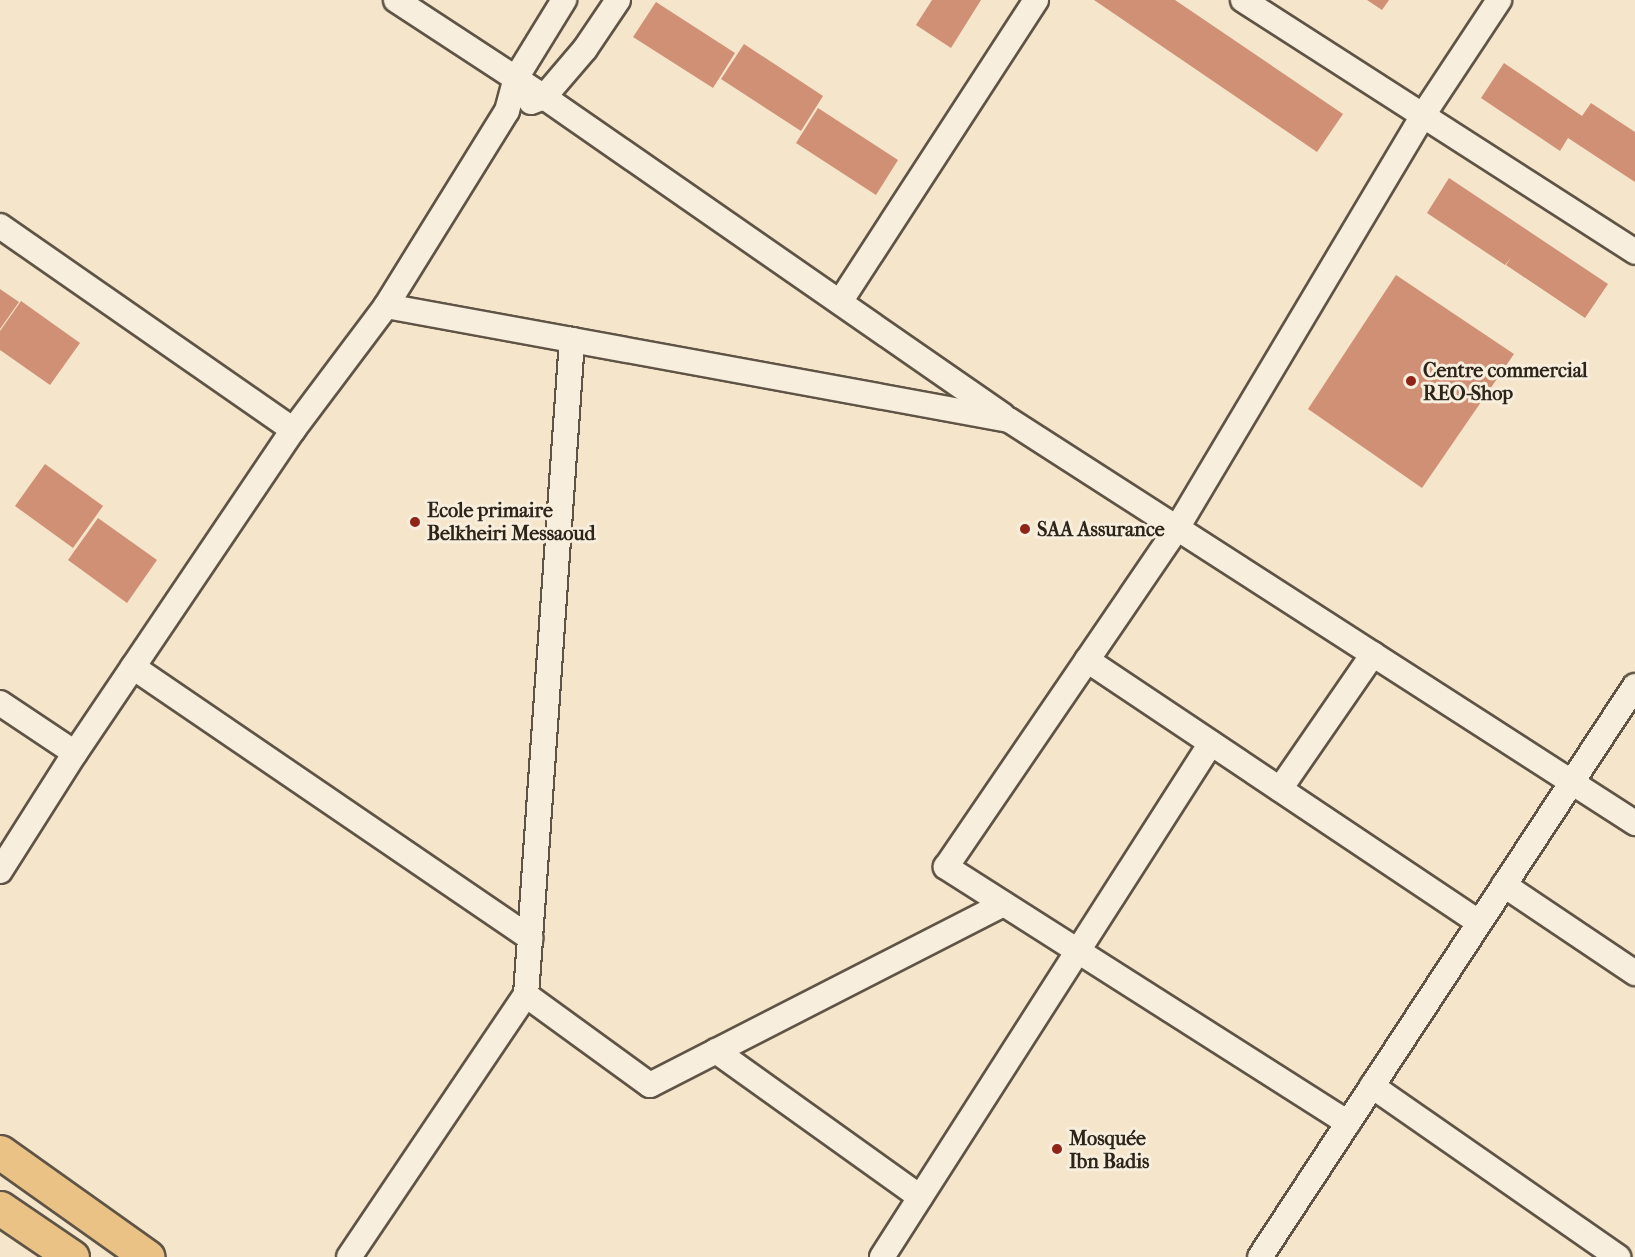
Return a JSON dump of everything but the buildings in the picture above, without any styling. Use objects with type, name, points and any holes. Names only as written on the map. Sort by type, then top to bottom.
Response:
[{"type":"main road","points":[[0,1152],[148,1257]]},
{"type":"main road","points":[[0,1208],[72,1257]]},
{"type":"street","points":[[396,0],[544,97],[1009,420],[1635,823]]},
{"type":"street","points":[[0,871],[75,753],[293,430],[386,306],[507,111],[516,78],[564,0]]},
{"type":"street","points":[[507,111],[544,97],[585,49],[618,0]]},
{"type":"street","points":[[840,302],[1036,0]]},
{"type":"street","points":[[1243,0],[1635,252]]},
{"type":"street","points":[[1348,1123],[946,867],[1177,528],[1423,115],[1499,0]]},
{"type":"street","points":[[0,226],[293,430]]},
{"type":"street","points":[[386,306],[1009,420]]},
{"type":"street","points":[[349,1257],[526,995],[572,340]]},
{"type":"street","points":[[1280,789],[1373,654]]},
{"type":"street","points":[[1088,660],[1479,922]]},
{"type":"street","points":[[133,667],[530,938]]},
{"type":"street","points":[[1260,1257],[1635,686]]},
{"type":"street","points":[[0,703],[75,753]]},
{"type":"street","points":[[882,1257],[1211,743]]},
{"type":"street","points":[[1504,885],[1635,973]]},
{"type":"street","points":[[526,995],[650,1085],[1003,904]]},
{"type":"street","points":[[716,1051],[920,1197]]},
{"type":"street","points":[[1372,1086],[1618,1257]]},
{"type":"place","name":"Centre commercial REO-Shop","points":[[1411,381]]},
{"type":"place","name":"Ecole primaire Belkheiri Messaoud","points":[[415,522]]},
{"type":"place","name":"SAA Assurance","points":[[1025,529]]},
{"type":"place","name":"Mosquée Ibn Badis","points":[[1057,1149]]}]
